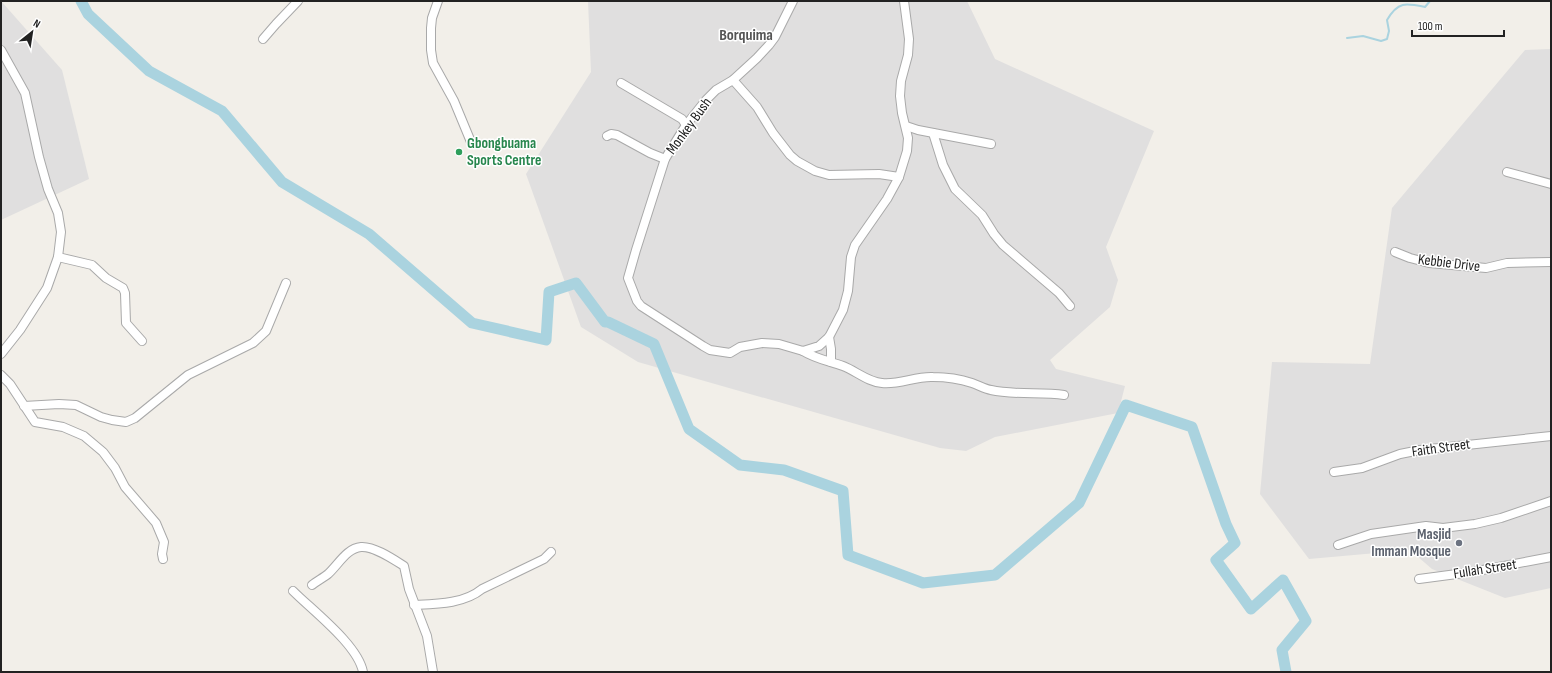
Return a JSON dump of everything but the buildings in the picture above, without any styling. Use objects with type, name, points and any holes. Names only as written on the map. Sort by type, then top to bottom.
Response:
[{"type":"street","points":[[264,39],[298,1]]},
{"type":"street","points":[[438,1],[431,28],[431,50],[433,63],[454,101],[471,142]]},
{"type":"street","name":"Monkey Bush","points":[[793,1],[775,37],[769,45],[733,80],[716,90],[706,100],[686,126],[665,158],[628,278],[637,301],[641,306],[710,350],[730,354],[733,350],[740,347],[770,342],[803,352]]},
{"type":"street","points":[[803,352],[822,345],[830,336],[843,310],[848,291],[851,257],[855,245],[887,199],[899,176],[907,151],[908,138],[902,113],[900,96],[901,80],[908,55],[909,39],[904,1]]},
{"type":"street","points":[[1,50],[24,93],[48,189],[58,213],[60,232],[58,257],[47,288],[20,330],[1,354]]},
{"type":"street","points":[[733,80],[757,107],[780,143],[797,161],[816,171],[829,175],[879,174],[899,176]]},
{"type":"street","points":[[621,83],[682,119],[686,126]]},
{"type":"street","points":[[906,126],[933,133],[991,144]]},
{"type":"street","points":[[933,133],[943,165],[955,189],[982,215],[1003,245],[1053,288],[1070,306]]},
{"type":"street","points":[[607,136],[612,134],[617,135],[650,153],[665,158]]},
{"type":"street","points":[[1506,172],[1551,184]]},
{"type":"street","name":"Kebbie Drive","points":[[1395,252],[1429,263],[1486,268],[1507,263],[1551,262]]},
{"type":"street","points":[[58,257],[92,265],[106,278],[123,288],[125,293],[126,324],[142,341]]},
{"type":"street","points":[[24,406],[59,404],[76,405],[101,417],[126,422],[188,376],[253,343],[266,331],[286,283]]},
{"type":"street","points":[[830,336],[832,349],[831,362]]},
{"type":"street","points":[[803,352],[843,366],[882,383],[897,383],[932,377],[959,380],[991,390],[1064,395]]},
{"type":"street","points":[[1,375],[10,384],[35,422],[63,427],[84,436],[103,452],[115,468],[125,487],[156,523],[164,542],[162,554],[163,559]]},
{"type":"street","name":"Faith Street","points":[[1334,472],[1362,468],[1400,454],[1420,450],[1483,442],[1551,436]]},
{"type":"street","points":[[1338,545],[1371,534],[1426,526],[1443,528],[1475,524],[1501,518],[1551,501]]},
{"type":"street","points":[[312,585],[327,575],[354,548],[367,547],[404,566],[408,589],[427,636],[432,672]]},
{"type":"street","points":[[414,605],[460,600],[476,595],[482,589],[532,566],[544,559],[551,552]]},
{"type":"street","name":"Fullah Street","points":[[1419,579],[1472,572],[1551,557]]},
{"type":"street","points":[[293,591],[308,606],[326,620],[342,638],[361,664],[363,672]]},
{"type":"shaded area","points":[[1,1],[62,70],[89,179],[1,220]]},
{"type":"shaded area","points":[[588,1],[967,1],[995,59],[1154,131],[1106,247],[1118,280],[1110,307],[1050,360],[1056,369],[1125,386],[1118,413],[995,437],[966,451],[940,448],[638,362],[581,327],[526,174],[591,72]]},
{"type":"shaded area","points":[[1551,49],[1551,588],[1505,598],[1432,569],[1410,550],[1309,559],[1260,494],[1272,362],[1370,364],[1392,208],[1525,50]]},
{"type":"waterway","points":[[81,1],[88,14],[149,71],[222,111],[282,182],[369,234],[472,323],[546,340],[549,292],[576,283],[605,322],[608,322],[654,344],[689,429],[740,465],[784,470],[843,491],[848,555],[923,583],[995,575],[1079,503],[1126,405],[1192,427],[1226,524],[1235,543],[1216,560],[1251,609],[1283,580],[1306,621],[1282,650],[1286,672]]},
{"type":"waterway","points":[[1347,38],[1363,36],[1381,41],[1387,39],[1389,31],[1387,20],[1395,9],[1399,6],[1408,4],[1425,7],[1430,1]]},
{"type":"place","name":"Gbongbuama Sports Centre","points":[[459,152]]},
{"type":"place","name":"Masjid Imman Mosque","points":[[1459,543]]},
{"type":"district","name":"Borquima","points":[[746,35]]}]
